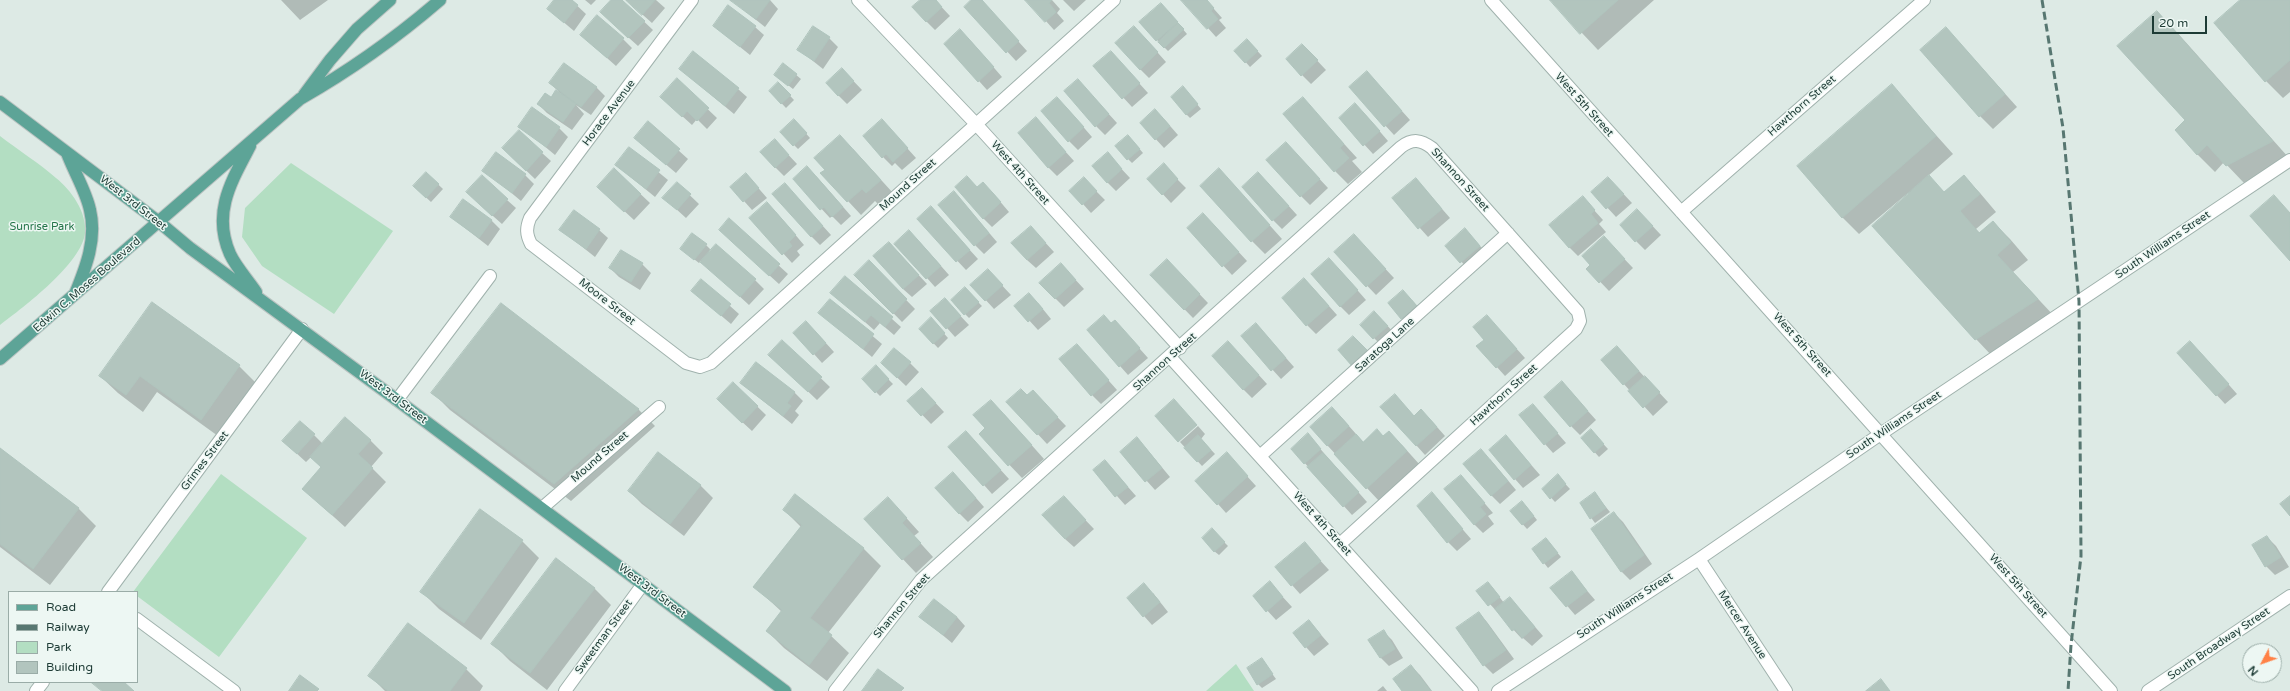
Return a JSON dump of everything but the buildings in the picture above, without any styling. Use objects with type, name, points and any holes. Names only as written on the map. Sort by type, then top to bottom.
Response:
[{"type":"main road","points":[[300,100],[330,60],[357,29],[390,0]]},
{"type":"main road","points":[[300,100],[349,71],[384,46],[440,0]]},
{"type":"main road","name":"Edwin C. Moses Boulevard","points":[[0,359],[74,297],[300,100]]},
{"type":"main road","name":"West 3rd Street","points":[[0,102],[159,222],[190,248],[398,400],[785,691]]},
{"type":"main road","points":[[254,139],[233,178],[224,205],[222,225],[230,254],[261,300]]},
{"type":"main road","points":[[66,152],[90,211],[92,233],[88,263],[74,297]]},
{"type":"street","name":"Horace Avenue","points":[[527,227],[530,218],[692,0]]},
{"type":"street","name":"West 4th Street","points":[[858,0],[976,124],[1180,348]]},
{"type":"street","name":"Mound Street","points":[[700,367],[711,363],[1114,0]]},
{"type":"street","name":"West 5th Street","points":[[1491,0],[1680,212],[1882,433],[2111,691]]},
{"type":"street","name":"Hawthorn Street","points":[[1680,212],[1924,0]]},
{"type":"street","name":"Shannon Street","points":[[835,691],[921,580],[1408,142],[1423,141],[1432,148],[1508,233]]},
{"type":"street","name":"South Williams Street","points":[[1498,691],[1699,559],[1882,433],[2290,160]]},
{"type":"street","name":"Moore Street","points":[[527,227],[528,237],[532,244],[686,363],[700,367]]},
{"type":"street","name":"Hawthorn Street","points":[[1340,544],[1576,329],[1580,320],[1578,312],[1508,233]]},
{"type":"street","name":"Saratoga Lane","points":[[1260,456],[1508,233]]},
{"type":"street","points":[[398,400],[490,276]]},
{"type":"street","name":"Grimes Street","points":[[109,591],[302,329]]},
{"type":"street","name":"West 4th Street","points":[[1170,357],[1472,691]]},
{"type":"street","name":"Mound Street","points":[[542,508],[658,407]]},
{"type":"street","name":"Mercer Avenue","points":[[1699,559],[1786,691]]},
{"type":"street","name":"Sweetman Street","points":[[565,691],[643,584]]},
{"type":"street","name":"South Broadway Street","points":[[2148,691],[2290,596]]},
{"type":"street","points":[[138,620],[234,691]]},
{"type":"street","points":[[36,691],[42,683]]},
{"type":"green space","name":"Sunrise Park","points":[[0,136],[43,167],[62,183],[77,202],[81,210],[85,225],[85,233],[74,258],[63,271],[37,296],[0,325]]},
{"type":"green space","points":[[291,163],[393,231],[334,314],[262,266],[242,237],[245,208]]},
{"type":"green space","points":[[221,474],[307,538],[219,657],[138,597],[138,591],[134,591]]},
{"type":"green space","points":[[1236,664],[1254,691],[1206,691]]},
{"type":"railway","points":[[2042,0],[2063,128],[2079,301],[2081,556],[2071,645],[2068,691]]}]
